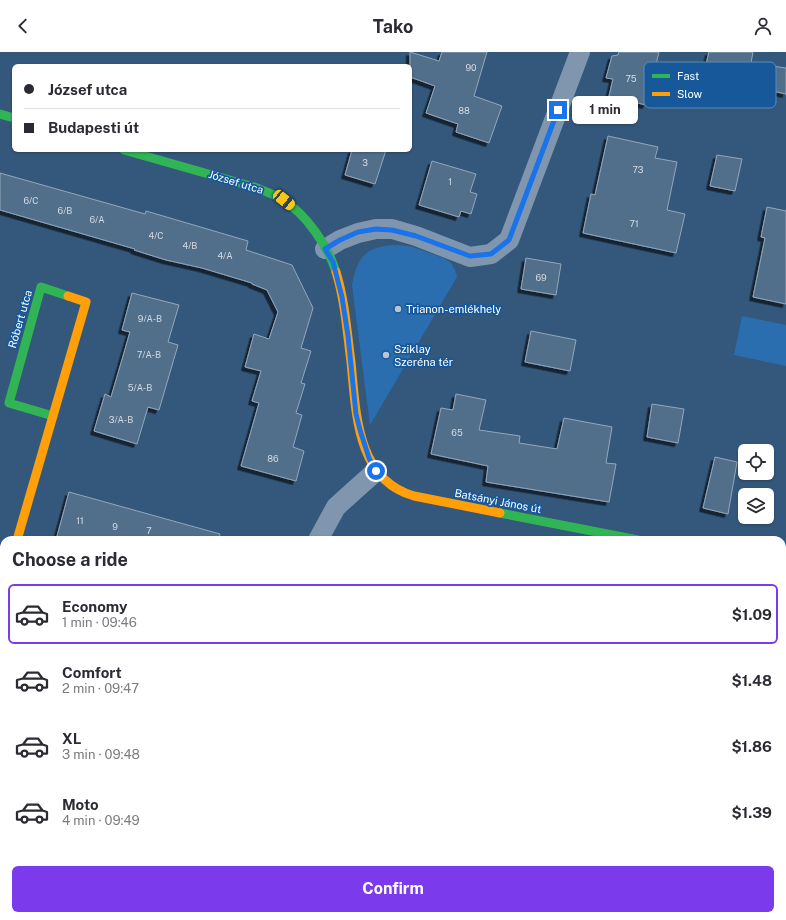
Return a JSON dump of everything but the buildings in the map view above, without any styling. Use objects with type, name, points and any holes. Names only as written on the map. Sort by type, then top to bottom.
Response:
[{"type":"street","points":[[325,249],[358,232],[376,229],[392,230],[416,236],[470,256],[491,254],[509,240],[580,52]]},
{"type":"street","points":[[0,114],[12,117]]},
{"type":"street","name":"József utca","points":[[131,152],[271,193],[284,200],[295,209],[314,231],[333,262],[342,297],[348,336],[356,414],[363,441],[372,464]]},
{"type":"street","name":"Róbert utca","points":[[18,536],[53,416],[86,302],[41,287],[9,403],[53,416]]},
{"type":"street","points":[[320,536],[336,508],[372,464]]},
{"type":"street","name":"Batsányi János út","points":[[372,464],[383,479],[392,487],[403,493],[618,536]]},
{"type":"shaded area","name":"Sziklay Szeréna tér","points":[[399,245],[413,247],[446,259],[451,263],[457,277],[370,425],[352,285],[357,266],[366,254],[379,247]]},
{"type":"shaded area","points":[[742,316],[786,325],[786,366],[734,355]]},
{"type":"traffic: fast","points":[[0,114],[12,117]]},
{"type":"traffic: fast","points":[[131,152],[254,187],[280,198],[292,206],[308,222],[322,241],[336,272]]},
{"type":"traffic: fast","points":[[53,416],[9,403],[41,287],[68,296]]},
{"type":"traffic: fast","points":[[500,513],[618,536]]},
{"type":"traffic: slow","points":[[336,272],[342,294],[358,422],[370,459],[380,475],[395,488],[414,496],[500,513]]},
{"type":"traffic: slow","points":[[18,536],[86,302],[68,296]]},
{"type":"place","name":"Trianon-emlékhely","points":[[398,309]]},
{"type":"place","name":"Sziklay Szeréna tér","points":[[386,355]]},
{"type":"route","points":[[376,471],[364,447],[356,414],[348,336],[342,297],[333,262],[325,249],[358,232],[376,229],[392,230],[416,236],[470,256],[491,254],[509,240],[558,110]]}]
